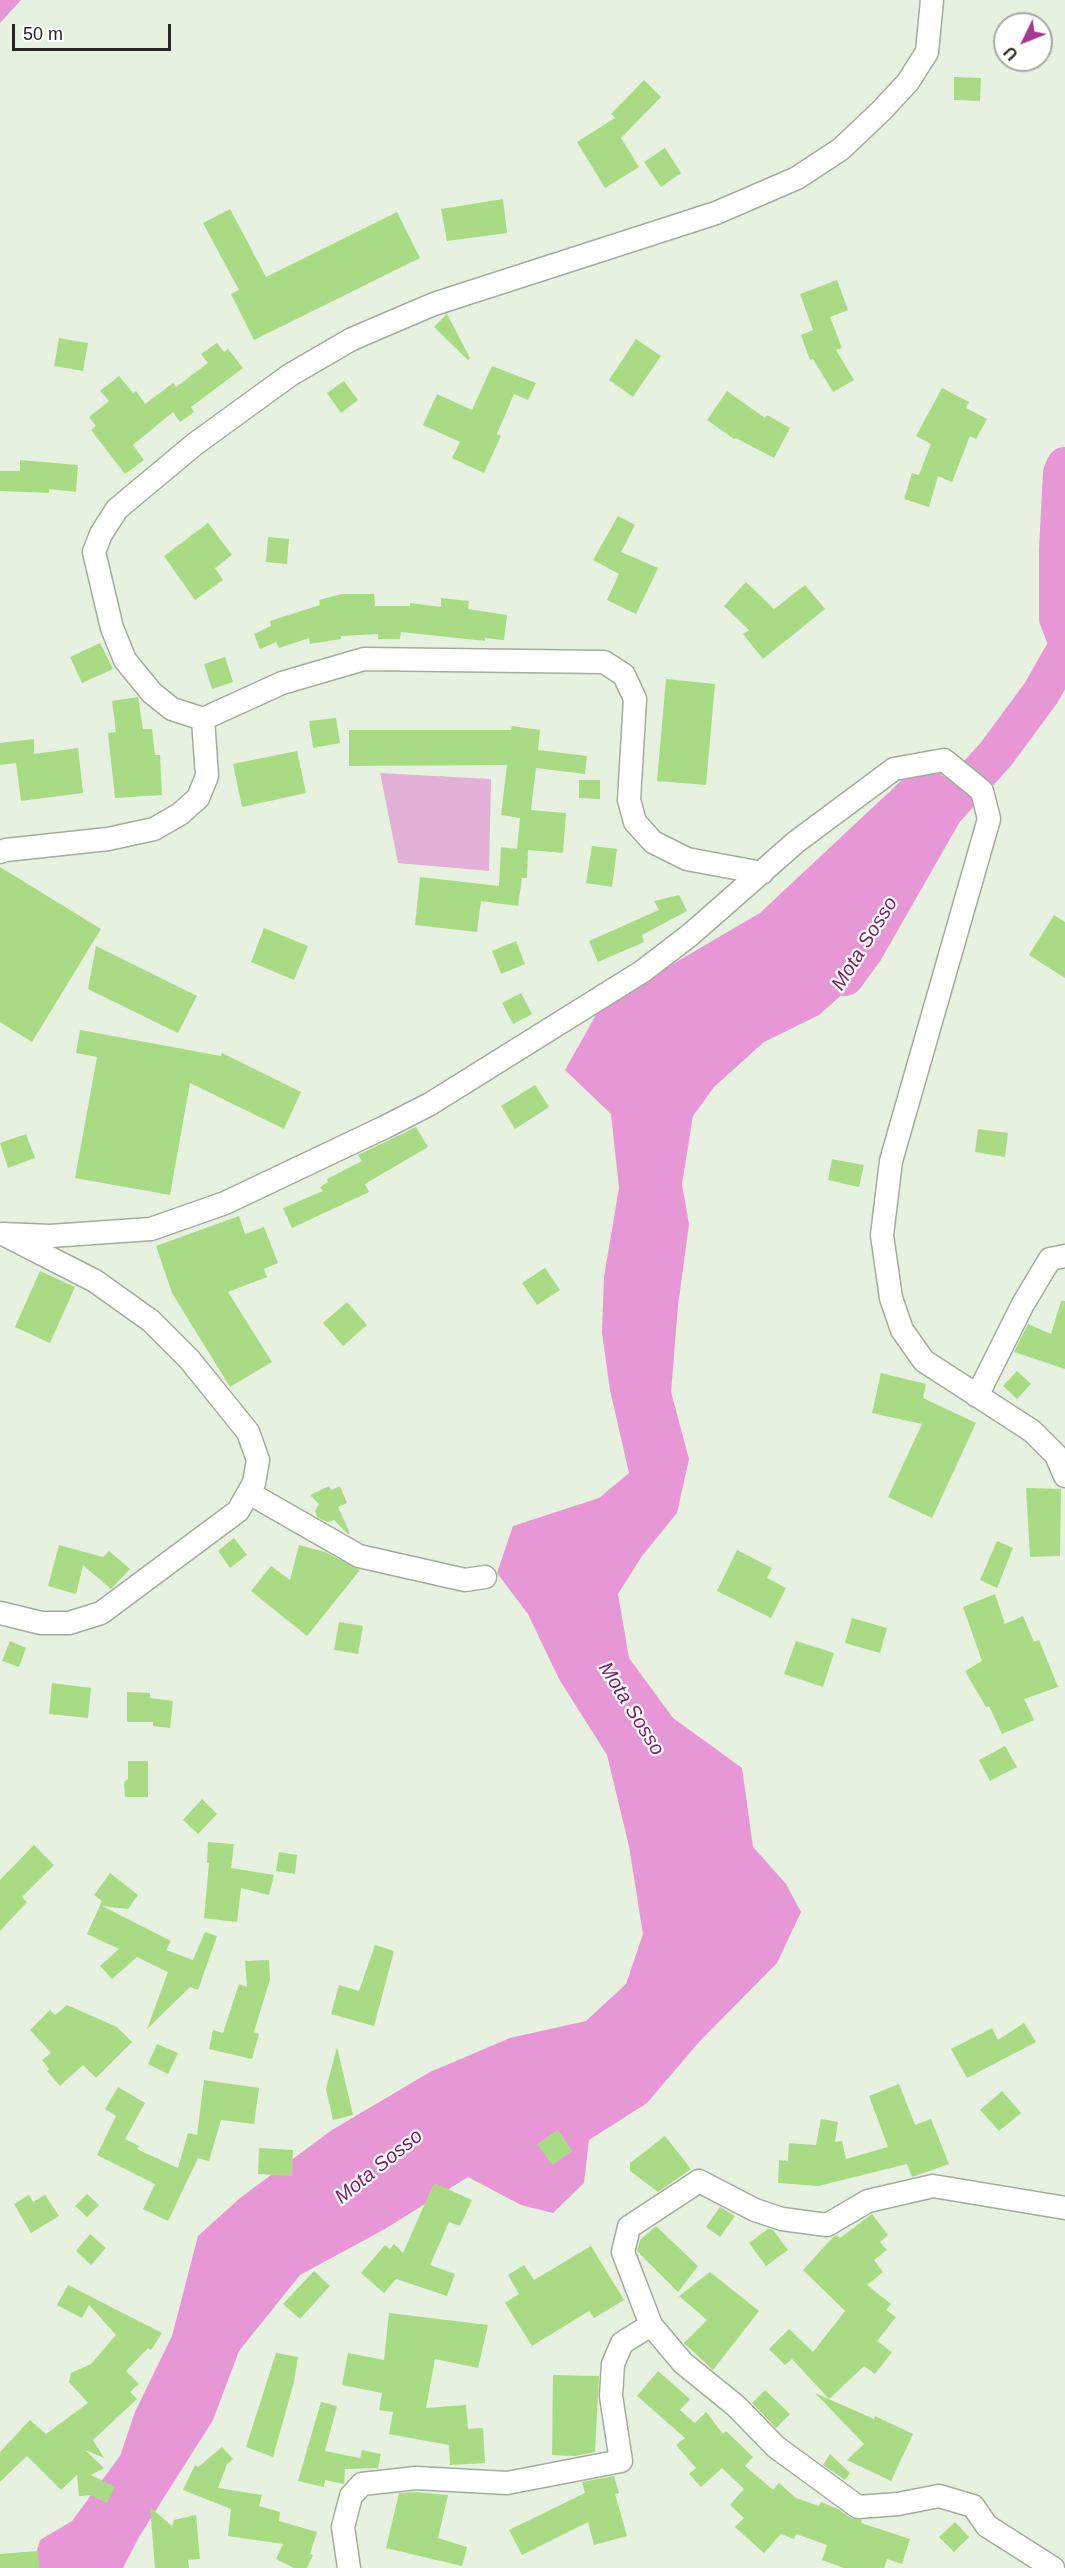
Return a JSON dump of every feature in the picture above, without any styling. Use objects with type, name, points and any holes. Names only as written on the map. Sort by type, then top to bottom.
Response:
[{"type":"street","points":[[762,873],[687,859],[653,842],[635,822],[629,800],[635,699],[624,675],[604,662],[364,659],[282,683],[203,719],[172,709],[152,693],[126,660],[112,628],[94,552],[100,534],[117,509],[195,444],[290,375],[352,339],[434,304],[716,213],[797,178],[841,149],[908,82],[927,52],[932,0]]},
{"type":"street","points":[[0,852],[108,839],[154,829],[180,814],[198,798],[207,776],[203,719]]},
{"type":"street","points":[[1,1233],[50,1236],[151,1229],[225,1203],[430,1104],[643,970],[690,935],[796,842],[894,769],[944,760],[982,791],[989,819],[891,1161],[882,1235],[891,1298],[902,1330],[924,1361],[1032,1431],[1056,1455],[1065,1476]]},
{"type":"street","points":[[0,1613],[40,1623],[69,1623],[101,1613],[238,1511],[254,1483],[258,1460],[248,1432],[189,1359],[151,1321],[94,1281],[1,1233]]},
{"type":"street","points":[[977,1396],[1023,1304],[1050,1259],[1065,1256]]},
{"type":"street","points":[[249,1493],[359,1556],[465,1580],[485,1577]]},
{"type":"street","points":[[1053,2568],[987,2526],[973,2506],[939,2496],[898,2504],[858,2507],[776,2447],[736,2406],[683,2362],[651,2325],[622,2252],[629,2227],[699,2181],[755,2210],[782,2219],[827,2225],[868,2201],[933,2186],[1065,2208]]},
{"type":"street","points":[[349,2568],[343,2527],[351,2496],[362,2484],[416,2478],[507,2482],[621,2461],[611,2396],[613,2364],[622,2343],[651,2325]]},
{"type":"shaded area","points":[[0,0],[21,0],[0,23]]},
{"type":"shaded area","points":[[936,771],[955,784],[902,850],[838,959],[896,919],[872,968],[819,1015],[764,1042],[714,1087],[693,1116],[682,1184],[689,1224],[678,1306],[671,1392],[689,1459],[677,1513],[642,1556],[618,1594],[629,1658],[673,1718],[742,1768],[753,1847],[786,1884],[801,1912],[777,1963],[699,2042],[647,2103],[589,2140],[584,2183],[553,2213],[521,2205],[468,2177],[385,2229],[300,2275],[239,2351],[213,2420],[139,2537],[123,2568],[32,2568],[40,2540],[72,2521],[120,2456],[135,2412],[172,2336],[198,2236],[240,2198],[332,2130],[430,2072],[510,2038],[586,2021],[626,1984],[643,1934],[629,1846],[607,1755],[559,1679],[528,1614],[497,1573],[513,1526],[599,1498],[629,1473],[610,1390],[602,1333],[604,1277],[619,1188],[611,1114],[565,1070],[601,1006],[760,913],[902,780]]},
{"type":"shaded area","points":[[380,773],[491,779],[489,871],[398,863]]},
{"type":"building","points":[[954,77],[981,78],[980,101],[954,100]]},
{"type":"building","points":[[644,80],[661,97],[621,138],[639,167],[605,188],[577,142],[615,118],[611,114]]},
{"type":"building","points":[[665,148],[681,173],[661,187],[644,162]]},
{"type":"building","points":[[503,199],[507,233],[447,241],[441,209]]},
{"type":"building","points":[[230,209],[266,277],[397,212],[420,258],[254,340],[231,294],[239,290],[203,223]]},
{"type":"building","points":[[837,280],[848,310],[830,317],[842,348],[836,350],[854,380],[833,392],[813,359],[810,360],[801,335],[813,330],[800,294]]},
{"type":"building","points":[[447,314],[470,358],[468,360],[434,327]]},
{"type":"building","points":[[59,338],[88,343],[83,371],[54,366]]},
{"type":"building","points":[[636,339],[661,356],[633,397],[609,380]]},
{"type":"building","points":[[217,343],[224,352],[228,349],[243,368],[191,407],[194,412],[180,422],[173,412],[133,445],[144,460],[125,474],[91,430],[96,426],[89,417],[109,401],[100,391],[119,376],[133,393],[136,391],[145,404],[173,383],[176,387],[208,363],[201,354]]},
{"type":"building","points":[[492,366],[536,383],[528,400],[514,394],[497,434],[501,436],[484,473],[452,458],[460,442],[423,425],[437,394],[472,410]]},
{"type":"building","points":[[344,381],[358,400],[341,413],[327,393]]},
{"type":"building","points":[[942,388],[969,402],[966,408],[987,419],[976,439],[970,436],[952,482],[938,476],[929,507],[904,499],[912,473],[919,475],[931,444],[916,436]]},
{"type":"building","points":[[727,391],[765,418],[767,415],[790,428],[774,458],[734,439],[707,420]]},
{"type":"building","points":[[20,460],[78,465],[76,492],[49,489],[49,493],[0,491],[0,471],[20,471]]},
{"type":"building","points":[[618,516],[635,525],[621,552],[658,568],[636,614],[607,600],[619,574],[593,560]]},
{"type":"building","points":[[208,523],[232,555],[215,568],[223,580],[195,600],[164,556]]},
{"type":"building","points":[[268,537],[289,539],[287,564],[266,562]]},
{"type":"building","points":[[746,582],[774,609],[805,585],[825,609],[763,659],[743,634],[749,630],[724,606]]},
{"type":"building","points":[[342,594],[374,594],[375,606],[410,606],[410,603],[441,607],[441,598],[469,601],[468,609],[507,615],[504,640],[485,638],[485,641],[401,632],[400,639],[378,639],[378,634],[341,636],[341,639],[310,644],[309,638],[279,648],[276,642],[260,649],[254,634],[271,626],[270,621],[320,605],[319,600]]},
{"type":"building","points":[[100,643],[113,669],[82,683],[70,657]]},
{"type":"building","points":[[225,657],[233,682],[212,689],[204,664]]},
{"type":"building","points":[[666,679],[715,684],[706,785],[657,781]]},
{"type":"building","points":[[138,697],[143,729],[152,729],[155,755],[160,755],[162,795],[115,798],[108,733],[116,732],[112,701]]},
{"type":"building","points":[[336,718],[340,743],[313,748],[309,721]]},
{"type":"building","points":[[512,726],[540,730],[538,750],[587,756],[585,774],[536,768],[531,810],[566,813],[563,853],[528,850],[527,878],[522,878],[518,906],[481,901],[477,932],[415,925],[420,877],[499,886],[501,847],[517,849],[520,818],[501,815],[507,765],[349,766],[349,730],[511,730]]},
{"type":"building","points":[[34,739],[34,754],[78,748],[83,793],[21,801],[16,763],[0,765],[0,743]]},
{"type":"building","points":[[297,751],[306,793],[242,807],[233,764]]},
{"type":"building","points":[[579,780],[600,780],[600,799],[579,798]]},
{"type":"building","points":[[592,846],[617,849],[612,887],[586,883]]},
{"type":"building","points":[[0,867],[101,929],[32,1042],[0,1022]]},
{"type":"building","points":[[679,895],[687,911],[642,935],[644,942],[598,962],[589,941],[659,910],[654,901]]},
{"type":"building","points":[[1054,915],[1065,922],[1065,978],[1029,955]]},
{"type":"building","points":[[264,928],[308,946],[294,980],[251,962]]},
{"type":"building","points":[[516,941],[525,964],[501,974],[492,951]]},
{"type":"building","points":[[96,946],[197,996],[178,1033],[88,989]]},
{"type":"building","points":[[521,993],[532,1014],[513,1024],[502,1003]]},
{"type":"building","points":[[80,1030],[221,1056],[222,1053],[301,1092],[284,1129],[190,1083],[170,1195],[75,1178],[97,1057],[76,1053]]},
{"type":"building","points":[[535,1085],[549,1107],[515,1129],[501,1106]]},
{"type":"building","points":[[416,1127],[428,1147],[365,1184],[369,1192],[292,1228],[283,1208],[323,1191],[320,1187],[328,1182],[327,1179],[362,1161],[358,1155]]},
{"type":"building","points":[[978,1129],[1008,1133],[1005,1157],[975,1152]]},
{"type":"building","points":[[26,1134],[35,1158],[8,1168],[0,1143]]},
{"type":"building","points":[[832,1159],[864,1165],[859,1187],[828,1180]]},
{"type":"building","points":[[239,1216],[245,1234],[264,1227],[278,1263],[264,1269],[267,1277],[228,1292],[272,1362],[230,1387],[172,1293],[156,1246]]},
{"type":"building","points":[[545,1268],[560,1290],[537,1305],[522,1283]]},
{"type":"building","points":[[40,1271],[75,1287],[50,1343],[15,1327]]},
{"type":"building","points":[[1061,1301],[1065,1301],[1065,1369],[1014,1352],[1028,1324],[1051,1334]]},
{"type":"building","points":[[347,1302],[367,1325],[343,1346],[323,1323]]},
{"type":"building","points":[[1017,1371],[1031,1384],[1017,1399],[1003,1386]]},
{"type":"building","points":[[881,1373],[926,1384],[923,1398],[976,1423],[932,1518],[888,1497],[922,1424],[872,1413]]},
{"type":"building","points":[[329,1486],[331,1490],[340,1486],[347,1503],[338,1507],[350,1533],[348,1534],[334,1520],[328,1522],[317,1517],[315,1511],[319,1504],[310,1495]]},
{"type":"building","points":[[1026,1488],[1061,1489],[1060,1556],[1030,1557]]},
{"type":"building","points":[[234,1538],[247,1555],[230,1568],[218,1551]]},
{"type":"building","points":[[997,1541],[1013,1548],[997,1588],[980,1580]]},
{"type":"building","points":[[59,1545],[103,1557],[109,1551],[130,1569],[111,1589],[83,1565],[76,1594],[48,1586]]},
{"type":"building","points":[[299,1545],[325,1552],[360,1570],[307,1636],[251,1591],[271,1566],[290,1580]]},
{"type":"building","points":[[737,1550],[772,1568],[767,1578],[786,1588],[771,1618],[717,1591]]},
{"type":"building","points":[[995,1594],[1005,1624],[1023,1616],[1034,1642],[1039,1640],[1058,1687],[1024,1699],[1034,1720],[1002,1734],[989,1706],[986,1707],[965,1671],[982,1661],[963,1607]]},
{"type":"building","points":[[852,1618],[887,1628],[880,1653],[845,1643]]},
{"type":"building","points":[[339,1622],[363,1626],[358,1654],[334,1650]]},
{"type":"building","points":[[10,1641],[26,1648],[19,1667],[2,1661]]},
{"type":"building","points":[[796,1641],[834,1653],[823,1687],[784,1674]]},
{"type":"building","points":[[52,1683],[91,1688],[88,1718],[49,1714]]},
{"type":"building","points":[[127,1692],[150,1693],[150,1698],[173,1701],[170,1728],[153,1726],[153,1722],[127,1722]]},
{"type":"building","points":[[1005,1746],[1017,1767],[990,1781],[979,1760]]},
{"type":"building","points":[[128,1761],[148,1761],[148,1797],[125,1797],[124,1782],[128,1779]]},
{"type":"building","points":[[202,1799],[217,1814],[198,1834],[183,1820]]},
{"type":"building","points":[[208,1842],[234,1844],[231,1868],[274,1875],[269,1895],[241,1888],[237,1922],[204,1918],[209,1863],[207,1863]]},
{"type":"building","points":[[34,1845],[54,1865],[22,1897],[27,1902],[0,1931],[0,1880]]},
{"type":"building","points":[[279,1852],[297,1855],[295,1874],[276,1871]]},
{"type":"building","points":[[110,1873],[138,1895],[128,1909],[102,1906],[171,1941],[166,1950],[193,1960],[205,1932],[217,1936],[198,1990],[190,1987],[147,2029],[168,1972],[137,1957],[112,1979],[100,1966],[119,1949],[87,1934],[102,1901],[94,1895]]},
{"type":"building","points":[[375,1945],[394,1951],[374,2026],[331,2014],[339,1985],[359,1991]]},
{"type":"building","points":[[269,1960],[270,1979],[254,2032],[259,2034],[252,2059],[209,2049],[213,2030],[223,2033],[239,1984],[247,1987],[245,1961]]},
{"type":"building","points":[[67,2005],[117,2027],[132,2042],[96,2078],[83,2065],[60,2086],[47,2071],[49,2069],[42,2060],[51,2053],[30,2030],[50,2010],[55,2015]]},
{"type":"building","points":[[1024,2023],[1036,2042],[967,2078],[951,2049],[992,2028],[998,2040]]},
{"type":"building","points":[[157,2044],[178,2053],[168,2074],[148,2064]]},
{"type":"building","points":[[337,2047],[353,2115],[333,2120],[326,2089]]},
{"type":"building","points":[[204,2080],[259,2088],[254,2124],[221,2120],[209,2161],[198,2158],[168,2221],[143,2209],[155,2184],[97,2155],[116,2116],[105,2109],[118,2087],[145,2103],[125,2139],[139,2146],[137,2149],[178,2168],[188,2133],[197,2135]]},
{"type":"building","points":[[899,2084],[915,2125],[931,2119],[949,2164],[912,2177],[907,2164],[818,2186],[778,2183],[779,2160],[788,2161],[789,2143],[816,2145],[821,2119],[838,2122],[835,2142],[842,2141],[846,2159],[888,2147],[869,2096]]},
{"type":"building","points":[[1002,2091],[1021,2113],[999,2131],[980,2110]]},
{"type":"building","points":[[558,2130],[572,2151],[552,2165],[537,2144]]},
{"type":"building","points":[[665,2136],[691,2169],[658,2192],[630,2171],[630,2163]]},
{"type":"building","points":[[259,2148],[293,2150],[292,2176],[258,2174]]},
{"type":"building","points":[[434,2183],[472,2200],[460,2226],[449,2222],[430,2265],[455,2274],[447,2296],[396,2279],[384,2293],[361,2273],[385,2245],[390,2249],[394,2244],[403,2253]]},
{"type":"building","points":[[87,2194],[99,2205],[87,2217],[75,2206]]},
{"type":"building","points":[[29,2195],[33,2202],[45,2195],[59,2216],[31,2233],[14,2204]]},
{"type":"building","points":[[720,2207],[735,2216],[720,2237],[706,2227]]},
{"type":"building","points":[[872,2214],[888,2235],[880,2242],[887,2250],[874,2260],[883,2272],[867,2285],[891,2304],[886,2310],[896,2317],[877,2341],[892,2352],[875,2374],[864,2366],[829,2399],[792,2359],[785,2365],[769,2349],[789,2329],[813,2352],[845,2311],[803,2270],[834,2236],[837,2235],[840,2238]]},
{"type":"building","points":[[656,2226],[698,2266],[678,2292],[637,2251],[640,2240]]},
{"type":"building","points":[[768,2229],[773,2230],[788,2250],[766,2266],[749,2243]]},
{"type":"building","points":[[90,2234],[106,2248],[91,2265],[76,2251]]},
{"type":"building","points":[[591,2246],[624,2300],[594,2318],[589,2311],[532,2346],[505,2303],[519,2294],[508,2275],[524,2265],[534,2280]]},
{"type":"building","points":[[314,2271],[330,2286],[300,2319],[283,2304]]},
{"type":"building","points":[[710,2272],[759,2311],[713,2370],[684,2343],[707,2320],[679,2296]]},
{"type":"building","points":[[68,2285],[162,2333],[151,2350],[148,2348],[126,2371],[139,2384],[130,2392],[137,2399],[93,2440],[104,2458],[85,2450],[104,2468],[91,2475],[115,2487],[107,2503],[90,2495],[79,2496],[77,2475],[61,2490],[27,2456],[0,2482],[0,2452],[30,2420],[46,2434],[88,2403],[69,2382],[71,2373],[91,2364],[116,2335],[89,2305],[82,2318],[57,2305]]},
{"type":"building","points":[[389,2313],[488,2325],[478,2368],[435,2359],[426,2408],[466,2405],[468,2429],[483,2428],[485,2463],[450,2465],[449,2445],[389,2434],[393,2412],[379,2410],[382,2393],[342,2385],[348,2353],[384,2360]]},
{"type":"building","points":[[276,2353],[298,2357],[294,2382],[273,2457],[246,2447]]},
{"type":"building","points":[[658,2371],[690,2399],[680,2410],[695,2423],[706,2412],[723,2434],[726,2431],[753,2457],[745,2466],[773,2490],[779,2483],[796,2498],[819,2506],[821,2502],[838,2509],[851,2518],[862,2520],[861,2523],[910,2539],[902,2564],[887,2559],[884,2568],[844,2568],[822,2560],[827,2545],[796,2534],[794,2539],[781,2534],[764,2553],[735,2527],[744,2518],[730,2505],[744,2489],[722,2468],[701,2487],[689,2474],[696,2468],[676,2445],[685,2438],[637,2396]]},
{"type":"building","points":[[553,2375],[599,2376],[595,2452],[575,2456],[552,2455]]},
{"type":"building","points":[[765,2390],[790,2414],[776,2428],[752,2403]]},
{"type":"building","points":[[815,2393],[874,2419],[875,2416],[913,2434],[891,2481],[847,2460],[864,2444]]},
{"type":"building","points":[[321,2402],[337,2406],[325,2451],[360,2458],[362,2450],[381,2454],[378,2468],[345,2469],[344,2484],[325,2480],[324,2487],[298,2481]]},
{"type":"building","points":[[222,2447],[233,2459],[227,2464],[218,2488],[262,2495],[259,2506],[280,2512],[279,2521],[317,2532],[310,2554],[313,2555],[307,2568],[294,2568],[276,2559],[283,2544],[228,2536],[231,2509],[183,2490],[195,2465],[198,2467]]},
{"type":"building","points":[[830,2454],[850,2473],[845,2480],[823,2465]]},
{"type":"building","points":[[614,2476],[619,2493],[615,2494],[627,2536],[594,2545],[588,2522],[522,2555],[509,2530],[585,2493],[582,2482]]},
{"type":"building","points":[[399,2493],[448,2495],[438,2538],[467,2547],[462,2566],[386,2548]]},
{"type":"building","points":[[150,2507],[172,2526],[174,2520],[196,2515],[200,2559],[188,2560],[189,2568],[155,2568]]},
{"type":"building","points":[[955,2522],[969,2537],[954,2552],[939,2537]]},
{"type":"building","points":[[38,2551],[39,2568],[0,2568],[0,2554]]},
{"type":"waterway","name":"Mota Sosso","points":[[1065,466],[1062,473],[1058,549],[1058,618],[1065,636]]},
{"type":"waterway","name":"Mota Sosso","points":[[845,977],[864,951],[944,811],[996,754],[1041,693],[1065,651]]},
{"type":"waterway","name":"Mota Sosso","points":[[665,1786],[665,1846],[698,1908],[703,1969],[692,1980]]},
{"type":"waterway","name":"Mota Sosso","points":[[64,2568],[66,2562],[106,2532],[115,2519]]}]
